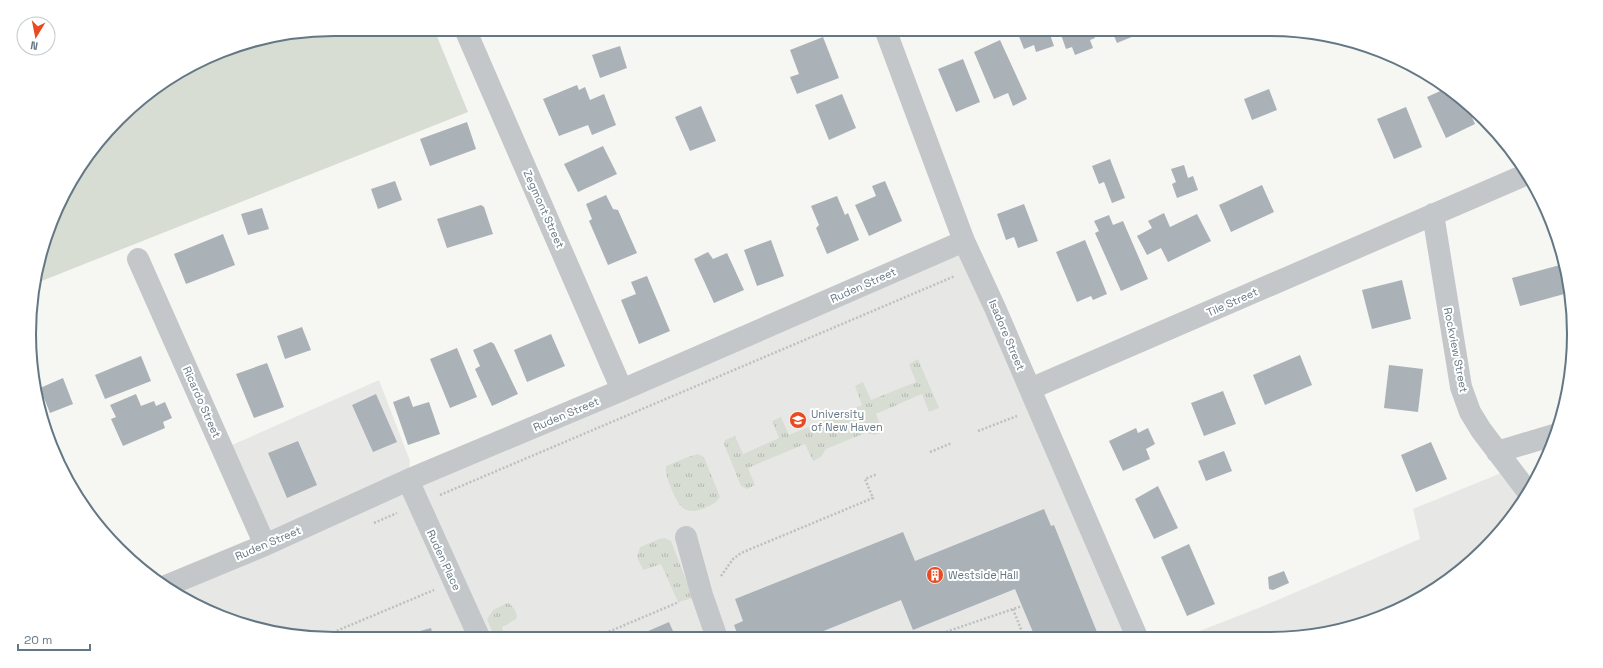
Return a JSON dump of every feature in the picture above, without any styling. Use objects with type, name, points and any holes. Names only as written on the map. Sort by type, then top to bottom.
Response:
[{"type":"street","name":"Zegmont Street","points":[[468,36],[622,390]]},
{"type":"street","name":"Isadore Street","points":[[891,36],[964,241],[995,308],[1135,632]]},
{"type":"street","name":"Tile Street","points":[[1030,389],[1522,176]]},
{"type":"street","name":"Rockview Street","points":[[1433,214],[1461,387],[1470,412],[1497,452],[1524,487]]},
{"type":"street","name":"Ruden Street","points":[[171,584],[265,545],[408,480],[622,390],[964,241]]},
{"type":"street","name":"Ricardo Street","points":[[138,259],[265,545]]},
{"type":"street","points":[[1497,452],[1548,437]]},
{"type":"street","name":"Ruden Place","points":[[408,480],[477,632]]},
{"type":"street","points":[[686,537],[702,596],[715,632]]},
{"type":"path","points":[[418,504],[955,276],[958,283]]},
{"type":"path","points":[[978,431],[1018,416],[1016,410]]},
{"type":"path","points":[[930,452],[952,443]]},
{"type":"path","points":[[720,578],[733,559],[741,553],[873,498],[865,480],[877,474]]},
{"type":"path","points":[[334,632],[453,580]]},
{"type":"path","points":[[608,632],[678,602]]},
{"type":"path","points":[[945,632],[1022,606]]},
{"type":"path","points":[[1012,609],[1022,632]]},
{"type":"shaded area","name":"University of New Haven","points":[[964,241],[1135,632],[334,632],[295,629],[257,622],[220,609],[171,584],[265,545],[223,449],[379,380],[410,461],[408,480]]},
{"type":"shaded area","points":[[1511,469],[1524,487],[1517,500],[1493,530],[1480,545],[1465,558],[1435,582],[1383,609],[1346,622],[1308,629],[1269,632],[1197,632],[1261,607],[1420,539],[1413,509]]},
{"type":"green space","points":[[334,36],[437,36],[468,112],[41,281],[46,257],[52,238],[67,202],[86,168],[110,138],[123,123],[168,86],[220,59],[257,46],[295,39]]},
{"type":"green space","points":[[918,359],[939,408],[929,412],[922,394],[876,414],[883,432],[875,435],[865,433],[826,449],[821,457],[813,461],[805,444],[748,468],[755,485],[747,489],[741,486],[724,444],[725,440],[735,436],[743,454],[779,438],[772,421],[781,417],[789,435],[862,405],[855,386],[863,382],[871,400],[916,382],[909,364]]},
{"type":"green space","points":[[698,454],[704,457],[720,497],[717,501],[705,508],[692,511],[683,508],[676,500],[667,477],[666,466]]},
{"type":"green space","points":[[665,538],[671,541],[693,598],[678,602],[661,564],[643,570],[637,557],[640,547]]},
{"type":"green space","points":[[507,603],[510,604],[515,610],[517,616],[516,619],[502,627],[503,632],[492,632],[487,619],[493,610]]},
{"type":"building","points":[[1019,36],[1050,36],[1054,46],[1036,52],[1034,45],[1024,49]]},
{"type":"building","points":[[1061,36],[1094,36],[1095,38],[1090,40],[1093,48],[1075,55],[1072,47],[1066,49]]},
{"type":"building","points":[[1114,36],[1134,36],[1117,43]]},
{"type":"building","points":[[823,37],[839,78],[797,94],[790,77],[799,74],[790,50]]},
{"type":"building","points":[[1000,40],[1027,99],[1013,106],[1008,93],[994,99],[974,52]]},
{"type":"building","points":[[620,46],[627,68],[600,78],[592,55]]},
{"type":"building","points":[[963,59],[980,102],[956,112],[938,69]]},
{"type":"building","points":[[577,85],[579,90],[585,87],[590,100],[604,94],[616,125],[592,135],[588,125],[559,136],[543,99]]},
{"type":"building","points":[[1269,89],[1277,110],[1252,120],[1244,99]]},
{"type":"building","points":[[1441,91],[1471,115],[1475,124],[1446,138],[1427,97]]},
{"type":"building","points":[[842,94],[856,128],[829,140],[815,105]]},
{"type":"building","points":[[701,106],[716,141],[690,151],[675,117]]},
{"type":"building","points":[[1406,107],[1422,147],[1394,159],[1377,119]]},
{"type":"building","points":[[467,122],[476,149],[430,166],[420,139]]},
{"type":"building","points":[[603,146],[617,174],[578,192],[564,164]]},
{"type":"building","points":[[1110,159],[1125,198],[1112,203],[1104,182],[1099,184],[1092,166]]},
{"type":"building","points":[[1184,165],[1188,178],[1193,176],[1198,190],[1177,198],[1172,184],[1176,182],[1171,169]]},
{"type":"building","points":[[395,181],[402,200],[378,209],[371,189]]},
{"type":"building","points":[[885,181],[902,221],[869,236],[855,205],[876,196],[872,186]]},
{"type":"building","points":[[1262,185],[1274,212],[1231,232],[1219,205]]},
{"type":"building","points":[[606,195],[613,209],[618,210],[637,253],[608,265],[589,221],[592,219],[586,204]]},
{"type":"building","points":[[837,196],[845,215],[848,213],[859,240],[827,254],[816,228],[819,225],[811,206]]},
{"type":"building","points":[[1024,204],[1038,241],[1018,248],[1014,237],[1006,240],[997,214]]},
{"type":"building","points":[[481,205],[484,207],[493,234],[447,248],[437,219]]},
{"type":"building","points":[[262,208],[269,229],[248,235],[241,214]]},
{"type":"building","points":[[1164,213],[1170,227],[1197,214],[1211,241],[1168,262],[1161,248],[1147,255],[1137,236],[1152,228],[1148,221]]},
{"type":"building","points":[[1109,215],[1113,225],[1123,221],[1148,279],[1121,291],[1095,233],[1099,231],[1094,221]]},
{"type":"building","points":[[223,234],[235,265],[186,284],[174,254]]},
{"type":"building","points":[[771,240],[784,276],[757,286],[744,250]]},
{"type":"building","points":[[1085,240],[1107,294],[1093,300],[1091,296],[1077,302],[1056,252]]},
{"type":"building","points":[[708,252],[713,259],[727,253],[744,290],[714,303],[694,259]]},
{"type":"building","points":[[1559,265],[1564,294],[1520,306],[1512,278]]},
{"type":"building","points":[[647,276],[670,331],[639,344],[621,300],[636,294],[631,282]]},
{"type":"building","points":[[1402,280],[1411,319],[1372,329],[1362,290]]},
{"type":"building","points":[[302,327],[311,350],[285,359],[277,336]]},
{"type":"building","points":[[551,334],[565,366],[527,382],[514,350]]},
{"type":"building","points":[[491,342],[494,344],[518,394],[492,406],[475,369],[480,366],[473,350]]},
{"type":"building","points":[[457,348],[477,397],[450,408],[430,359]]},
{"type":"building","points":[[1300,355],[1312,385],[1265,405],[1253,375]]},
{"type":"building","points":[[141,356],[151,381],[105,399],[95,375]]},
{"type":"building","points":[[267,363],[284,407],[254,418],[236,374]]},
{"type":"building","points":[[1389,365],[1423,369],[1418,412],[1384,408]]},
{"type":"building","points":[[63,378],[73,404],[50,413],[41,387]]},
{"type":"building","points":[[1223,391],[1236,424],[1204,436],[1191,403]]},
{"type":"building","points":[[136,394],[141,406],[154,401],[156,406],[165,402],[172,418],[163,422],[165,428],[123,446],[111,419],[116,417],[110,405]]},
{"type":"building","points":[[376,394],[397,442],[373,452],[352,405]]},
{"type":"building","points":[[409,396],[413,407],[429,402],[440,434],[408,445],[393,402]]},
{"type":"building","points":[[1136,428],[1138,433],[1148,428],[1155,444],[1146,449],[1150,459],[1123,471],[1109,441]]},
{"type":"building","points":[[298,441],[317,485],[287,498],[268,453]]},
{"type":"building","points":[[1431,442],[1447,479],[1416,492],[1401,455]]},
{"type":"building","points":[[1224,451],[1232,471],[1206,481],[1198,461]]},
{"type":"building","points":[[1158,486],[1178,528],[1154,539],[1135,499]]},
{"type":"building","name":"Westside Hall","points":[[1044,509],[1051,526],[1054,525],[1097,632],[1033,632],[1015,589],[913,630],[901,600],[821,632],[737,632],[734,625],[743,621],[735,599],[903,532],[915,561]]},
{"type":"building","points":[[1189,544],[1215,604],[1187,616],[1161,557]]},
{"type":"building","points":[[1284,571],[1289,583],[1273,590],[1269,589],[1268,577]]},
{"type":"building","points":[[669,622],[673,632],[646,632]]},
{"type":"building","points":[[431,628],[432,632],[417,632]]},
{"type":"place","name":"University of New Haven","points":[[798,420]]},
{"type":"place","name":"Westside Hall","points":[[935,575]]}]
